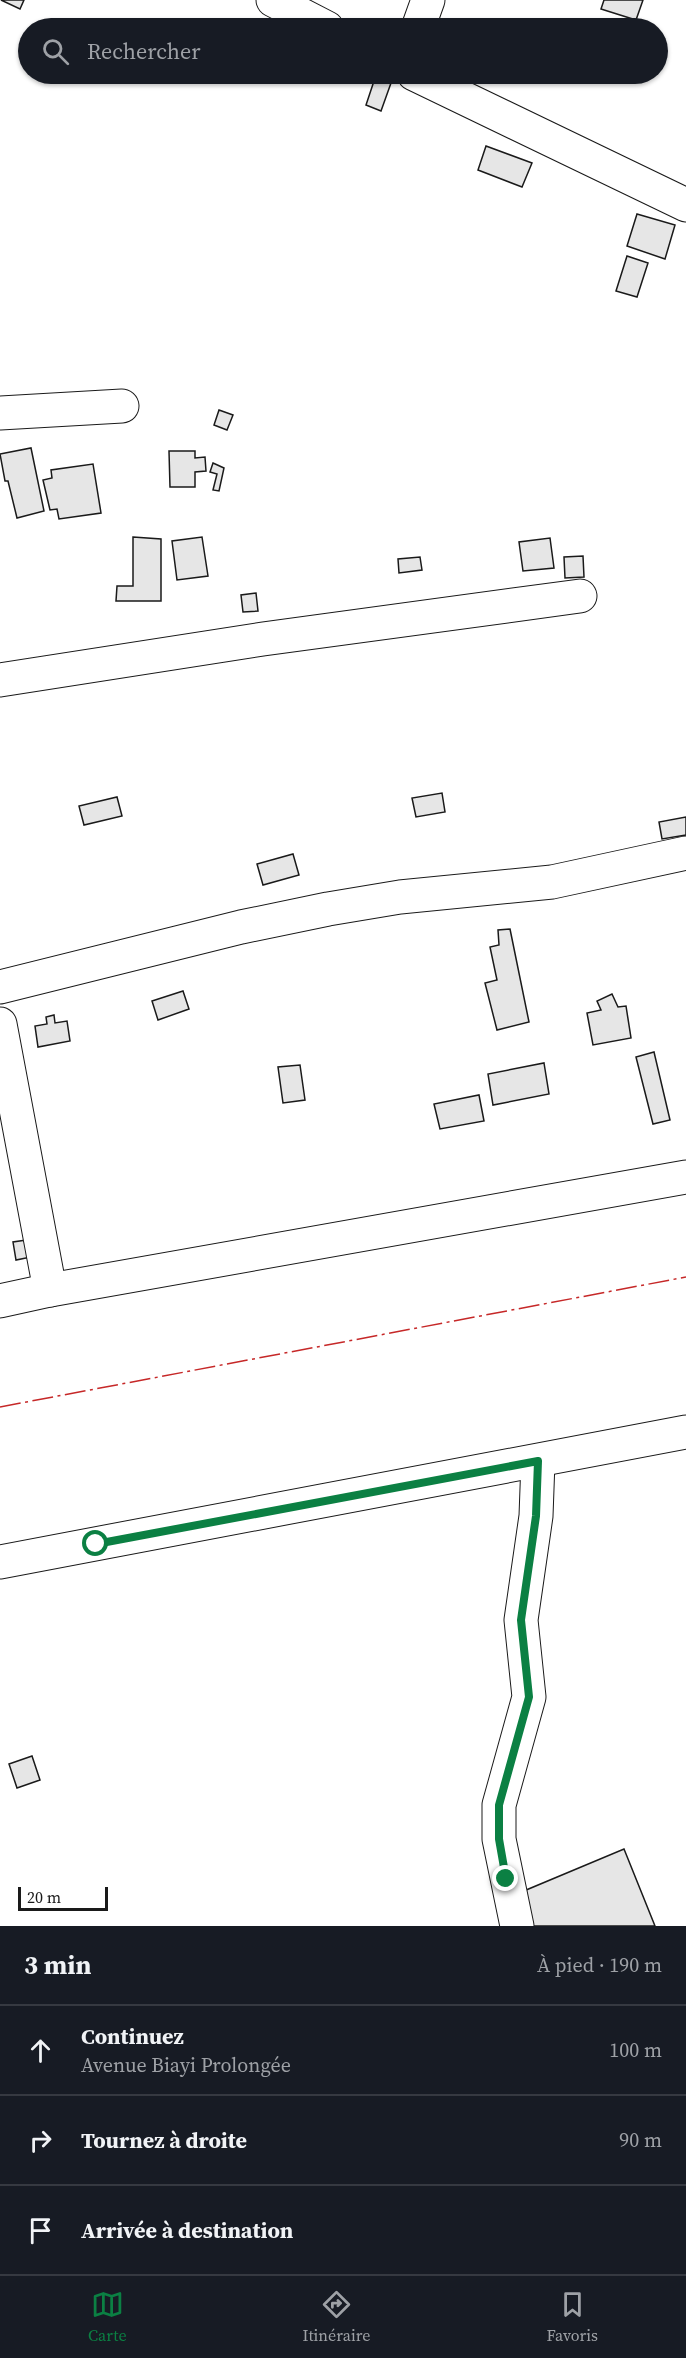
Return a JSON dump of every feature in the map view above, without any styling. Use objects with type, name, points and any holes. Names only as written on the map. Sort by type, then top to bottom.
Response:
[{"type":"street","points":[[273,0],[308,18]]},
{"type":"street","points":[[422,18],[428,0]]},
{"type":"street","points":[[435,84],[686,205]]},
{"type":"street","points":[[0,413],[122,406]]},
{"type":"street","points":[[0,680],[263,639],[580,596]]},
{"type":"street","points":[[0,987],[241,927],[328,909],[400,897],[552,882],[686,853]]},
{"type":"street","points":[[0,1024],[50,1290]]},
{"type":"street","points":[[0,1301],[50,1290],[686,1177]]},
{"type":"street","points":[[0,1562],[686,1432]]},
{"type":"street","points":[[517,1926],[499,1839],[499,1805],[529,1697],[521,1620],[536,1516],[538,1461]]},
{"type":"building","points":[[1,0],[24,0],[20,9]]},
{"type":"building","points":[[604,0],[643,0],[637,18],[601,9]]},
{"type":"building","points":[[373,84],[391,84],[381,111],[366,105]]},
{"type":"building","points":[[486,146],[532,163],[522,187],[478,170]]},
{"type":"building","points":[[637,214],[675,225],[665,259],[627,246]]},
{"type":"building","points":[[627,256],[648,263],[637,297],[616,291]]},
{"type":"building","points":[[219,410],[233,415],[227,430],[214,425]]},
{"type":"building","points":[[31,448],[44,511],[17,518],[8,481],[5,481],[0,454]]},
{"type":"building","points":[[169,451],[195,451],[195,458],[205,457],[206,471],[195,472],[195,487],[170,487]]},
{"type":"building","points":[[213,463],[224,468],[219,491],[213,490],[217,474],[210,472]]},
{"type":"building","points":[[93,464],[101,513],[59,519],[57,509],[50,510],[43,480],[52,478],[51,470]]},
{"type":"building","points":[[133,537],[161,539],[161,601],[116,601],[117,586],[133,586]]},
{"type":"building","points":[[202,537],[208,576],[177,580],[172,541]]},
{"type":"building","points":[[550,538],[554,568],[523,571],[519,542]]},
{"type":"building","points":[[583,556],[584,577],[565,578],[564,557]]},
{"type":"building","points":[[420,557],[422,570],[399,573],[398,559]]},
{"type":"building","points":[[256,593],[258,611],[243,612],[241,595]]},
{"type":"building","points":[[442,793],[445,812],[416,817],[412,798]]},
{"type":"building","points":[[117,797],[122,816],[84,825],[79,806]]},
{"type":"building","points":[[686,817],[686,835],[662,839],[659,822]]},
{"type":"building","points":[[293,854],[299,875],[263,885],[257,864]]},
{"type":"building","points":[[510,929],[529,1022],[497,1030],[485,983],[497,980],[490,947],[499,945],[498,930]]},
{"type":"building","points":[[183,991],[189,1009],[158,1020],[152,1001]]},
{"type":"building","points":[[612,994],[618,1007],[626,1006],[631,1038],[593,1045],[587,1013],[601,1010],[597,1001]]},
{"type":"building","points":[[54,1015],[55,1023],[67,1021],[70,1041],[38,1047],[35,1026],[47,1024],[46,1017]]},
{"type":"building","points":[[654,1052],[670,1120],[653,1124],[636,1057]]},
{"type":"building","points":[[544,1063],[549,1094],[493,1105],[488,1074]]},
{"type":"building","points":[[300,1065],[305,1100],[283,1103],[278,1067]]},
{"type":"building","points":[[479,1095],[484,1121],[440,1129],[434,1104]]},
{"type":"building","points":[[33,1239],[36,1256],[16,1260],[13,1242]]},
{"type":"building","points":[[32,1756],[40,1780],[17,1788],[9,1764]]},
{"type":"building","points":[[624,1849],[655,1926],[533,1926],[519,1893]]},
{"type":"power","points":[[0,1407],[686,1277]]},
{"type":"route","points":[[96,1544],[538,1461],[536,1516],[521,1620],[527,1660],[529,1697],[499,1805],[499,1839],[506,1879]]}]
